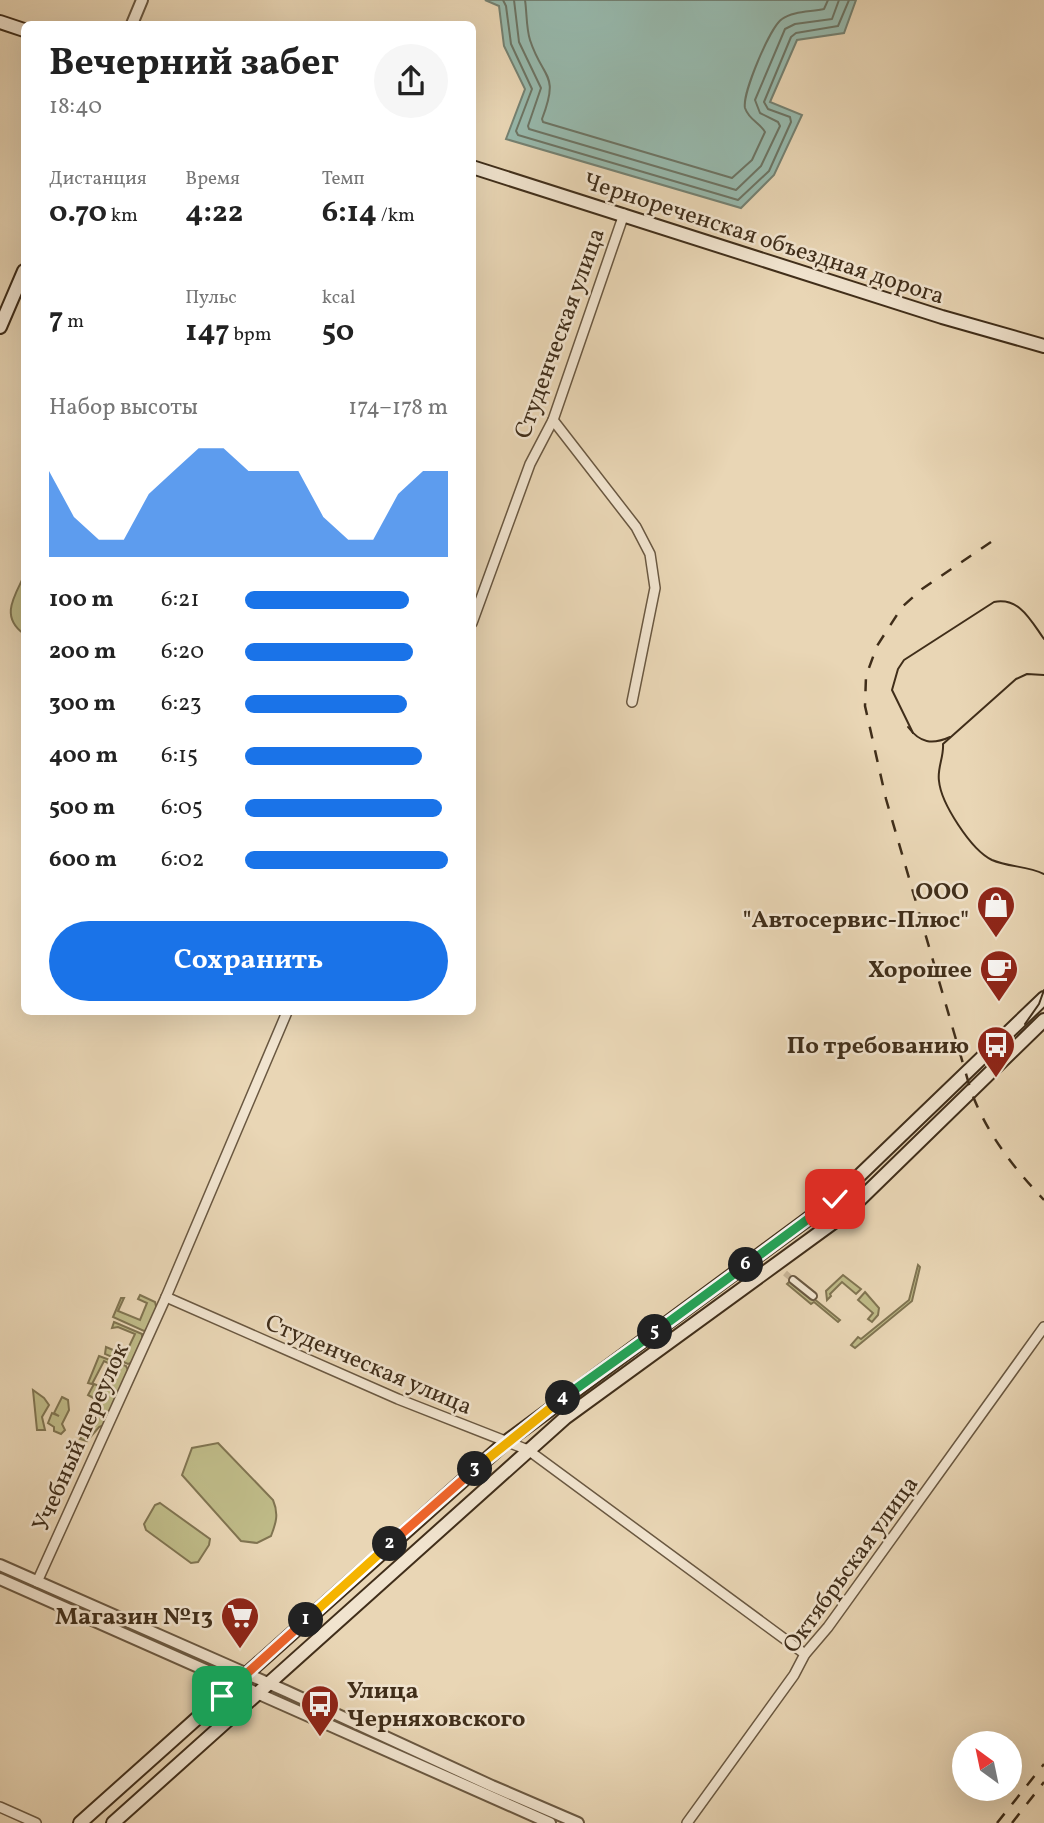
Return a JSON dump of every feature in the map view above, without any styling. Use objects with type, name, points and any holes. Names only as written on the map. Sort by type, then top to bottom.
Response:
[{"type":"main road","points":[[0,22],[21,29]]},
{"type":"main road","name":"Чернореченская объездная дорога","points":[[476,168],[942,317],[1044,346]]},
{"type":"main road","points":[[0,327],[21,278]]},
{"type":"main road","points":[[80,1823],[506,1442],[826,1207],[1044,998]]},
{"type":"main road","points":[[113,1823],[565,1418],[845,1214],[1044,1020]]},
{"type":"street","points":[[131,21],[142,0]]},
{"type":"street","name":"Студенческая улица","points":[[476,612],[530,464],[553,420],[624,214]]},
{"type":"street","points":[[553,420],[636,527],[650,554],[655,588],[632,702]]},
{"type":"street","points":[[166,1297],[286,1015]]},
{"type":"street","points":[[793,1280],[813,1296]]},
{"type":"street","name":"Студенческая улица","points":[[166,1297],[398,1399],[528,1450],[805,1654]]},
{"type":"street","name":"Учебный переулок","points":[[32,1593],[166,1297]]},
{"type":"street","name":"Октябрьская улица","points":[[687,1823],[794,1675],[805,1654],[828,1627],[1044,1327]]},
{"type":"street","points":[[0,1565],[578,1823]]},
{"type":"street","points":[[0,1579],[550,1823]]},
{"type":"street","points":[[0,1807],[36,1823]]},
{"type":"shaded area","points":[[21,582],[21,631],[12,621],[13,599]]},
{"type":"shaded area","points":[[918,1265],[920,1267],[912,1301],[855,1348],[851,1345],[909,1300]]},
{"type":"shaded area","points":[[843,1275],[861,1289],[856,1294],[842,1282],[827,1300],[826,1291]]},
{"type":"shaded area","points":[[791,1280],[840,1320],[838,1322],[814,1302],[811,1304],[787,1284]]},
{"type":"shaded area","points":[[865,1292],[879,1308],[878,1315],[872,1322],[868,1319],[873,1313],[858,1300]]},
{"type":"shaded area","points":[[140,1295],[155,1302],[157,1310],[148,1330],[144,1331],[113,1317],[121,1298],[124,1298],[118,1311],[140,1320],[147,1303],[138,1299]]},
{"type":"shaded area","points":[[114,1322],[142,1334],[142,1344],[134,1362],[128,1364],[105,1354],[106,1347],[125,1355],[135,1334],[118,1327],[112,1328]]},
{"type":"shaded area","points":[[99,1356],[126,1366],[128,1370],[123,1388],[106,1424],[99,1427],[87,1441],[80,1439],[88,1424],[93,1424],[101,1402],[88,1395],[94,1384],[110,1390],[119,1368],[104,1361],[92,1384],[88,1383]]},
{"type":"shaded area","points":[[33,1390],[49,1405],[42,1417],[45,1430],[37,1430]]},
{"type":"shaded area","points":[[62,1397],[68,1400],[69,1410],[62,1424],[65,1430],[61,1434],[54,1431],[54,1427],[48,1423],[52,1413],[59,1416],[54,1413]]},
{"type":"shaded area","points":[[218,1443],[275,1505],[275,1523],[271,1536],[257,1543],[241,1541],[182,1475],[192,1448]]},
{"type":"shaded area","points":[[160,1503],[210,1539],[198,1562],[191,1563],[146,1530],[144,1524],[155,1505]]},
{"type":"water","points":[[485,0],[856,0],[844,33],[797,40],[770,102],[802,115],[774,175],[741,208],[506,139],[525,89],[504,46],[499,6]]},
{"type":"tunnel","points":[[785,1273],[793,1280]]},
{"type":"tram line","points":[[913,733],[892,690],[898,669],[904,660],[994,602],[1003,601],[1018,607],[1044,639]]},
{"type":"tram line","points":[[1044,675],[1027,674],[1016,679],[943,744],[939,776],[941,790],[951,813],[975,847],[992,860],[1044,874]]},
{"type":"tram line","points":[[908,727],[927,741],[950,737]]},
{"type":"tram line","points":[[1025,1024],[1039,1004],[1044,990]]},
{"type":"railway","points":[[991,542],[922,589],[902,607],[877,646],[866,676],[865,706],[886,799],[971,1091],[985,1122],[1002,1149],[1044,1200]]},
{"type":"railway","points":[[997,1823],[1044,1764]]},
{"type":"railway","points":[[1012,1823],[1044,1782]]},
{"type":"place","name":"ООО \"Автосервис-Плюс\"","points":[[996,939]]},
{"type":"place","name":"Хорошее","points":[[999,1003]]},
{"type":"place","name":"По требованию","points":[[996,1079]]},
{"type":"place","name":"Магазин №13","points":[[240,1650]]},
{"type":"place","name":"Улица Черняховского","points":[[320,1738]]},
{"type":"route","points":[[222,1696],[506,1442],[835,1199]]}]
